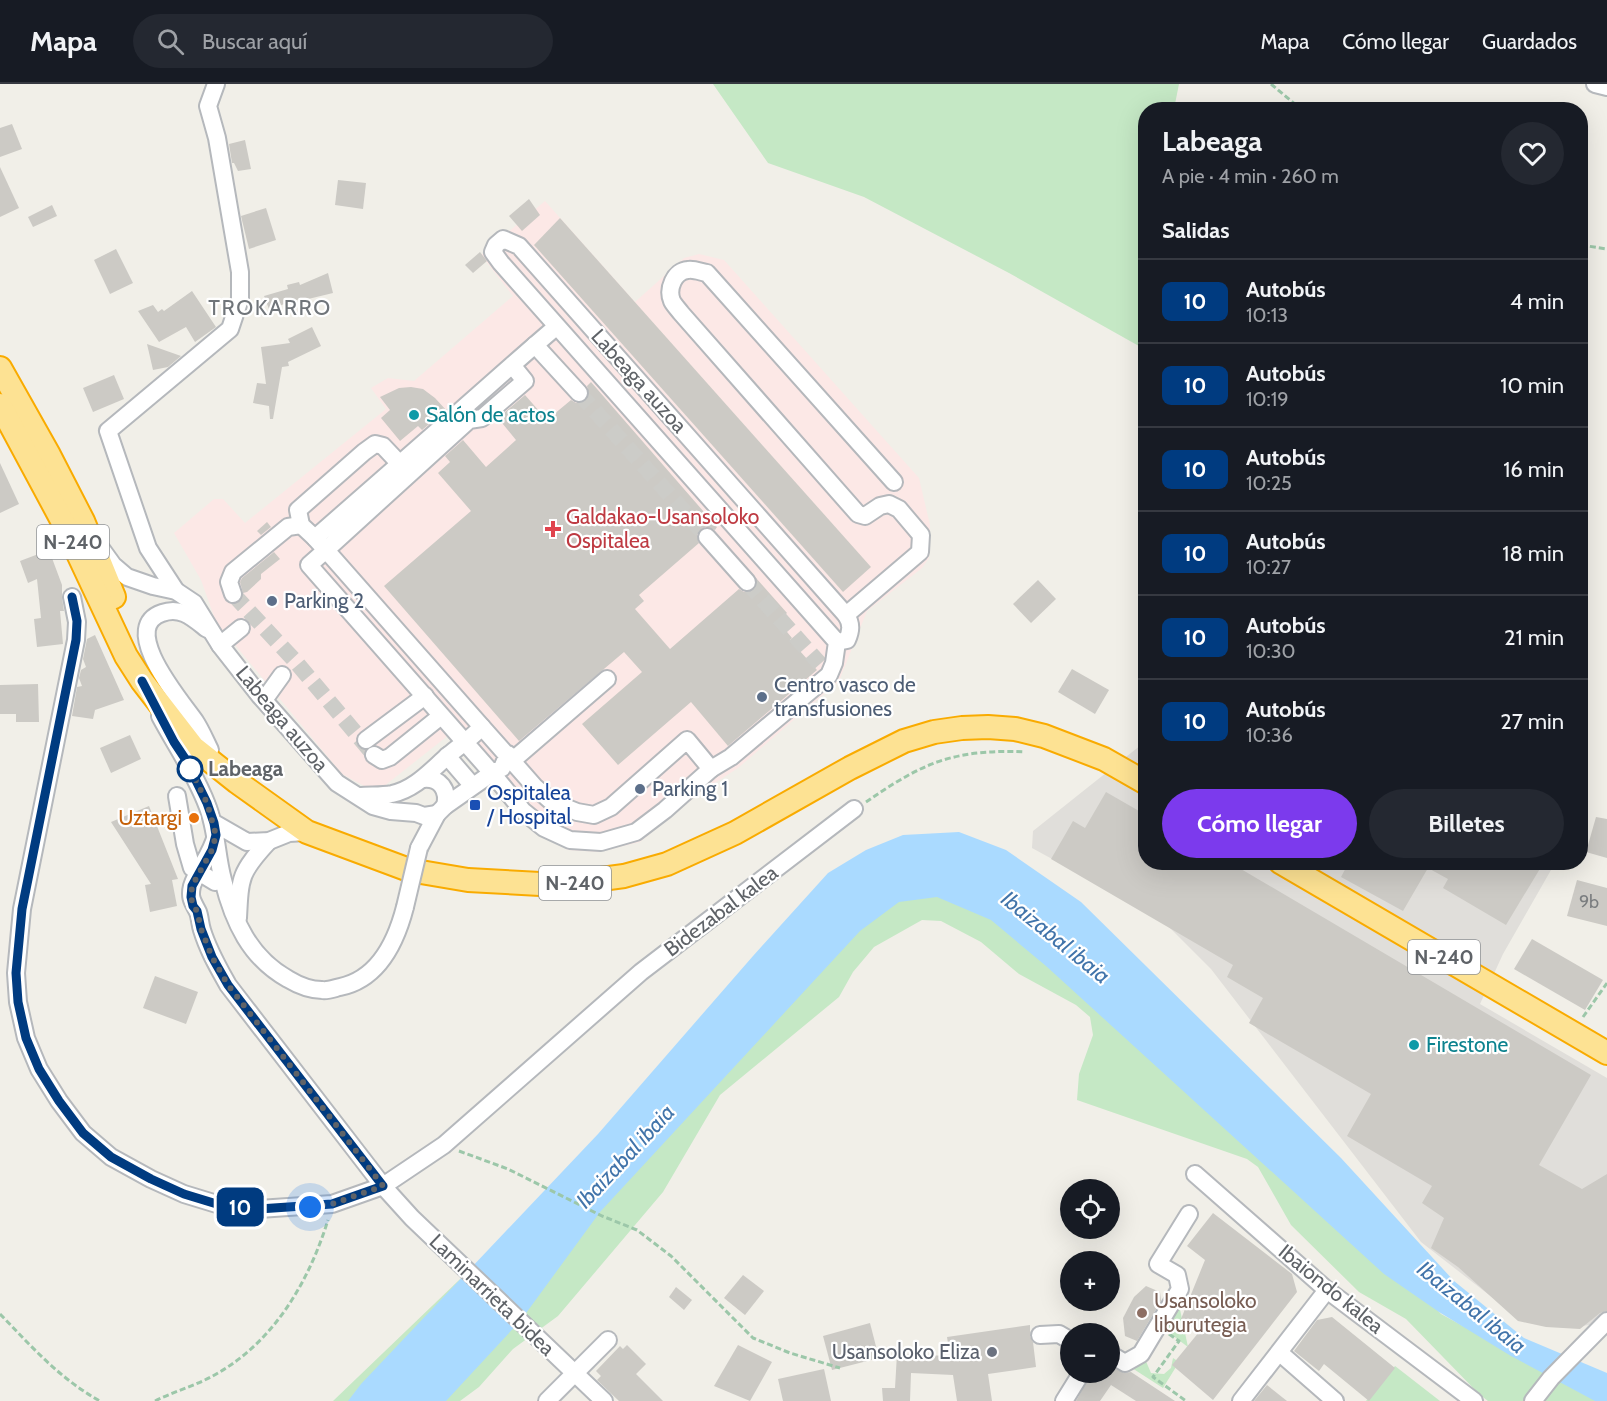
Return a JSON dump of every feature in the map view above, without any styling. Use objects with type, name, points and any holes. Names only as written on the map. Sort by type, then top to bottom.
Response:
[{"type":"highway","name":"N-240","points":[[0,368],[83,521],[140,656],[177,712],[237,782]]},
{"type":"highway","name":"N-240","points":[[3,418],[65,526],[111,626],[142,681],[194,747],[237,782],[307,832],[409,870],[468,880],[540,884],[624,876],[667,864],[735,833],[790,804],[850,768],[904,741],[934,732],[962,728],[1015,729],[1044,736],[1104,759],[1138,778]]},
{"type":"highway","name":"N-240","points":[[1294,870],[1607,1053]]},
{"type":"street","points":[[176,591],[148,548],[108,431],[230,329],[240,299],[240,272],[208,106],[216,84]]},
{"type":"street","points":[[1595,84],[1607,87]]},
{"type":"street","name":"Labeaga auzoa","points":[[837,642],[556,327],[493,252],[496,245],[503,239],[519,246],[846,615]]},
{"type":"street","points":[[556,327],[399,464],[320,544],[309,565],[523,811],[544,828],[570,840],[601,842],[636,832],[665,810],[711,769],[731,757],[834,663],[837,642],[847,640],[851,631],[850,620],[846,615],[920,552],[921,535],[899,509],[889,504],[880,506],[865,516],[858,514],[681,313],[671,299],[670,286],[675,278],[688,269],[707,273],[894,482]]},
{"type":"street","points":[[535,345],[579,393]]},
{"type":"street","points":[[320,544],[469,420],[482,418],[525,381],[512,365]]},
{"type":"street","points":[[399,464],[383,446],[375,444],[298,510],[301,525],[535,787],[552,802],[577,812],[594,815],[610,807],[687,740],[711,769]]},
{"type":"street","name":"Labeaga auzoa","points":[[83,521],[113,565],[127,577],[176,591],[200,609],[216,639],[264,700],[337,783],[373,806],[391,812],[416,813]]},
{"type":"street","points":[[233,594],[229,582],[234,572],[288,527],[301,525]]},
{"type":"street","points":[[707,537],[747,582]]},
{"type":"street","points":[[127,577],[142,566],[148,548]]},
{"type":"street","points":[[72,597],[77,621],[76,640],[22,909],[16,973],[18,1002],[26,1038],[39,1069],[83,1133],[111,1157],[151,1179],[184,1194],[220,1205],[259,1209],[332,1204],[383,1186],[228,985],[212,957],[197,911],[201,894],[219,880],[246,867],[269,841]]},
{"type":"street","name":"Labeaga auzoa","points":[[210,750],[197,724],[163,676],[150,652],[146,634],[149,622],[155,616],[165,612],[179,611],[185,612],[216,639]]},
{"type":"street","points":[[216,639],[241,628]]},
{"type":"street","points":[[264,700],[282,675]]},
{"type":"street","points":[[482,727],[418,782],[408,796],[411,808],[416,813],[424,816],[441,810],[472,786],[502,768],[510,757],[607,679]]},
{"type":"street","points":[[142,681],[207,803],[215,829],[219,880],[237,925],[261,959],[278,974],[298,985],[322,991],[345,986],[364,978],[382,961],[400,930],[418,848],[416,813]]},
{"type":"street","points":[[366,740],[424,696]]},
{"type":"street","points":[[374,755],[381,760],[390,757],[441,716]]},
{"type":"street","points":[[447,756],[472,786]]},
{"type":"street","points":[[359,796],[393,794],[418,782],[435,780],[444,788],[446,794],[441,810],[418,848]]},
{"type":"street","points":[[177,796],[185,844],[192,868],[219,880]]},
{"type":"street","name":"Bidezabal kalea","points":[[383,1186],[444,1145],[641,972],[854,809]]},
{"type":"street","points":[[215,829],[247,842],[269,841],[289,833],[307,832]]},
{"type":"street","points":[[197,911],[191,897],[192,886],[212,850],[215,829]]},
{"type":"street","points":[[237,925],[239,890],[246,867]]},
{"type":"street","name":"Ibaiondo kalea","points":[[1195,1174],[1328,1290],[1473,1400]]},
{"type":"street","name":"Laminarrieta bidea","points":[[383,1186],[454,1260],[604,1401]]},
{"type":"street","points":[[1120,1360],[1125,1363],[1141,1354],[1180,1289],[1177,1275],[1158,1264],[1189,1214]]},
{"type":"street","points":[[1241,1401],[1328,1290]]},
{"type":"street","points":[[1533,1401],[1551,1378],[1607,1321]]},
{"type":"street","points":[[1040,1335],[1060,1335]]},
{"type":"street","points":[[547,1401],[608,1340]]},
{"type":"street","points":[[1280,1353],[1335,1401]]},
{"type":"street","points":[[1064,1401],[1075,1383]]},
{"type":"path","points":[[1271,84],[1292,102]]},
{"type":"path","points":[[1588,246],[1607,249]]},
{"type":"path","points":[[854,809],[927,765],[963,756],[1005,750],[1035,753]]},
{"type":"path","points":[[1580,1021],[1607,983]]},
{"type":"path","points":[[444,1145],[508,1168],[602,1216],[637,1230],[671,1256],[753,1338],[790,1353],[840,1368]]},
{"type":"path","points":[[155,1401],[217,1374],[241,1358],[280,1318],[306,1278],[319,1248],[332,1204]]},
{"type":"path","points":[[0,1314],[50,1366],[82,1391],[100,1401]]},
{"type":"path","points":[[1158,1326],[1179,1341],[1153,1377],[1186,1401]]},
{"type":"shaded area","name":"Galdakao-Usansoloko Ospitalea","points":[[545,201],[635,302],[684,258],[699,254],[724,260],[919,478],[930,525],[929,558],[922,568],[867,611],[839,681],[738,768],[701,792],[640,842],[599,852],[568,850],[513,818],[501,793],[450,734],[383,787],[368,788],[342,774],[216,622],[201,580],[174,533],[214,499],[223,499],[245,523],[386,409],[371,388],[388,378],[414,381],[513,296],[481,255]]},
{"type":"shaded area","name":"Firestone","points":[[1138,747],[1138,870],[1551,870],[1503,954],[1480,1004],[1607,1078],[1607,1325],[1604,1323],[1574,1327],[1502,1305],[1421,1242],[1211,969],[1160,918],[1032,848],[1033,831]]},
{"type":"green space","points":[[713,84],[1179,84],[1175,102],[1138,102],[1138,346],[1009,273],[864,197],[768,163]]},
{"type":"green space","points":[[897,844],[1141,989],[1441,1314],[1600,1401],[1488,1401],[1406,1319],[1359,1292],[1291,1225],[1258,1167],[1247,1159],[1077,1100],[1079,1074],[1093,1035],[1090,1017],[1076,1005],[1019,974],[981,942],[941,921],[922,920],[874,947],[853,972],[839,997],[720,1095],[663,1192],[558,1316],[513,1349],[479,1387],[460,1401],[333,1401],[656,1091]]},
{"type":"green space","points":[[1178,1300],[1188,1347],[1160,1326]]},
{"type":"green space","points":[[1173,1358],[1179,1362],[1163,1388],[1132,1368],[1145,1359],[1151,1373],[1164,1374],[1171,1368]]},
{"type":"green space","points":[[1395,1366],[1440,1401],[1366,1401]]},
{"type":"water","name":"Ibaizabal ibaia","points":[[959,832],[1006,850],[1081,902],[1341,1158],[1454,1281],[1524,1338],[1607,1373],[1607,1401],[1595,1401],[1511,1356],[1439,1312],[1384,1274],[1046,966],[991,920],[937,897],[899,902],[860,931],[600,1212],[521,1320],[446,1401],[348,1401],[361,1384],[598,1134],[828,873],[866,850],[903,835]]},
{"type":"building","points":[[12,124],[22,149],[0,157],[0,128]]},
{"type":"building","points":[[245,140],[251,169],[238,171],[232,163],[229,144]]},
{"type":"building","points":[[0,167],[19,208],[0,217]]},
{"type":"building","points":[[338,180],[366,183],[363,209],[335,205]]},
{"type":"building","points":[[529,199],[540,215],[522,231],[509,216]]},
{"type":"building","points":[[52,205],[57,216],[33,227],[28,217]]},
{"type":"building","points":[[266,208],[276,240],[249,249],[241,216]]},
{"type":"building","points":[[560,218],[871,567],[843,592],[534,245]]},
{"type":"building","points":[[116,249],[133,283],[110,294],[94,260]]},
{"type":"building","points":[[480,252],[487,261],[473,273],[465,265]]},
{"type":"building","points":[[328,273],[333,293],[300,301],[300,299],[269,309],[264,296],[288,289],[287,285],[299,282],[300,285]]},
{"type":"building","points":[[192,291],[216,327],[195,342],[186,327],[159,342],[138,311],[153,305],[158,312],[162,309],[164,311]]},
{"type":"building","points":[[312,327],[321,346],[288,362],[289,366],[282,367],[273,419],[270,419],[269,406],[253,403],[257,383],[266,384],[261,347],[290,343],[288,339]]},
{"type":"building","points":[[147,344],[181,356],[168,367],[153,370]]},
{"type":"building","points":[[114,375],[124,399],[93,412],[83,388]]},
{"type":"building","points":[[591,382],[717,527],[715,530],[705,527],[700,530],[697,534],[699,543],[639,595],[644,601],[635,609],[670,649],[739,589],[744,592],[753,590],[757,585],[756,578],[787,613],[778,621],[792,638],[790,640],[817,670],[728,746],[691,702],[618,765],[582,724],[642,672],[624,652],[519,741],[384,586],[471,511],[438,473],[450,462],[445,456],[463,440],[486,467],[516,440],[498,418],[525,395],[547,420],[571,400],[576,403],[586,401],[589,396],[587,386]]},
{"type":"building","name":"Salón de actos","points":[[399,388],[423,389],[446,410],[422,430],[418,426],[400,441],[381,418],[390,410],[380,397]]},
{"type":"building","points":[[0,463],[19,504],[0,513]]},
{"type":"building","points":[[267,522],[271,527],[261,535],[257,531]]},
{"type":"building","points":[[49,550],[62,585],[64,611],[60,611],[63,644],[37,647],[34,619],[41,618],[37,579],[28,583],[20,561]]},
{"type":"building","points":[[274,552],[280,559],[261,574],[261,579],[247,592],[243,593],[240,582],[242,578]]},
{"type":"building","points":[[1038,580],[1056,599],[1031,623],[1013,604]]},
{"type":"building","points":[[95,635],[124,700],[95,710],[93,719],[72,716],[77,687],[82,686],[79,678],[81,670],[86,667],[83,659],[87,639]]},
{"type":"building","points":[[1072,669],[1109,690],[1095,714],[1058,692]]},
{"type":"building","points":[[38,684],[39,722],[16,722],[16,714],[0,714],[0,685]]},
{"type":"building","points":[[130,735],[141,759],[111,773],[100,748]]},
{"type":"building","name":"Firestone","points":[[1106,792],[1138,810],[1138,870],[1243,870],[1591,1075],[1539,1165],[1582,1189],[1607,1174],[1607,1311],[1600,1313],[1580,1329],[1546,1327],[1518,1321],[1458,1267],[1431,1248],[1444,1218],[1422,1203],[1432,1186],[1347,1136],[1371,1094],[1249,1023],[1263,998],[1227,977],[1233,965],[1051,859],[1073,821],[1085,828]]},
{"type":"building","points":[[149,806],[178,879],[172,880],[177,906],[150,912],[145,885],[151,884],[111,822]]},
{"type":"building","points":[[1596,817],[1607,819],[1607,858],[1588,853]]},
{"type":"building","points":[[1345,870],[1427,870],[1403,911],[1341,877]]},
{"type":"building","points":[[1432,870],[1539,870],[1506,925],[1443,888],[1448,879]]},
{"type":"building","points":[[1577,880],[1607,888],[1607,926],[1567,916]]},
{"type":"building","points":[[1532,939],[1603,980],[1585,1010],[1514,969]]},
{"type":"building","points":[[155,976],[198,992],[186,1024],[143,1008]]},
{"type":"building","points":[[1213,1213],[1292,1274],[1297,1292],[1213,1400],[1172,1365],[1199,1332],[1181,1319],[1205,1260],[1187,1246]]},
{"type":"building","points":[[743,1275],[764,1291],[745,1315],[724,1298]]},
{"type":"building","points":[[1146,1286],[1160,1292],[1161,1301],[1137,1341],[1125,1336],[1123,1318],[1134,1297]]},
{"type":"building","points":[[676,1287],[692,1300],[684,1310],[669,1297]]},
{"type":"building","points":[[1332,1317],[1395,1368],[1369,1401],[1324,1364],[1319,1371],[1294,1351],[1317,1320]]},
{"type":"building","points":[[870,1323],[879,1358],[832,1370],[823,1336]]},
{"type":"building","name":"Usansoloko Eliza","points":[[1030,1325],[1036,1367],[988,1374],[992,1401],[957,1401],[953,1375],[911,1373],[910,1401],[883,1401],[882,1388],[895,1388],[897,1354],[950,1356],[947,1337]]},
{"type":"building","points":[[627,1345],[646,1364],[636,1374],[663,1401],[619,1401],[597,1380],[601,1376],[596,1371],[620,1346],[623,1349]]},
{"type":"building","points":[[738,1345],[772,1362],[750,1401],[714,1386]]},
{"type":"building","points":[[824,1369],[831,1401],[783,1401],[778,1379]]},
{"type":"building","points":[[1120,1371],[1131,1372],[1175,1401],[1136,1401],[1111,1385],[1100,1401],[1076,1401],[1086,1383],[1120,1383]]},
{"type":"building","points":[[1267,1385],[1287,1401],[1254,1401]]},
{"type":"tunnel","points":[[579,393],[707,537]]},
{"type":"tunnel","points":[[747,582],[820,664]]},
{"type":"tunnel","points":[[233,594],[296,662],[374,755]]},
{"type":"bus line","name":"10","points":[[72,597],[77,621],[76,640],[22,909],[16,973],[18,1002],[26,1038],[39,1069],[83,1133],[111,1157],[184,1194],[220,1205],[259,1209],[310,1207],[332,1204],[383,1186],[228,985],[212,957],[191,897],[196,877],[212,850],[216,835],[214,823],[186,760],[142,681]]},
{"type":"place","name":"Salón de actos","points":[[414,415]]},
{"type":"place","name":"Galdakao-Usansoloko Ospitalea","points":[[553,529]]},
{"type":"place","name":"Parking 2","points":[[272,601]]},
{"type":"place","name":"Centro vasco de transfusiones","points":[[762,697]]},
{"type":"place","name":"Labeaga","points":[[190,769]]},
{"type":"place","name":"Parking 1","points":[[640,789]]},
{"type":"place","name":"Ospitalea / Hospital","points":[[475,805]]},
{"type":"place","name":"Uztargi","points":[[194,818]]},
{"type":"place","name":"Firestone","points":[[1414,1045]]},
{"type":"place","name":"Usansoloko liburutegia","points":[[1142,1313]]},
{"type":"place","name":"Usansoloko Eliza","points":[[992,1352]]},
{"type":"district","name":"TROKARRO","points":[[270,307]]},
{"type":"route","points":[[190,769],[186,760],[207,803],[216,835],[212,850],[192,886],[191,897],[212,957],[228,985],[383,1186],[332,1204],[310,1207]]}]
